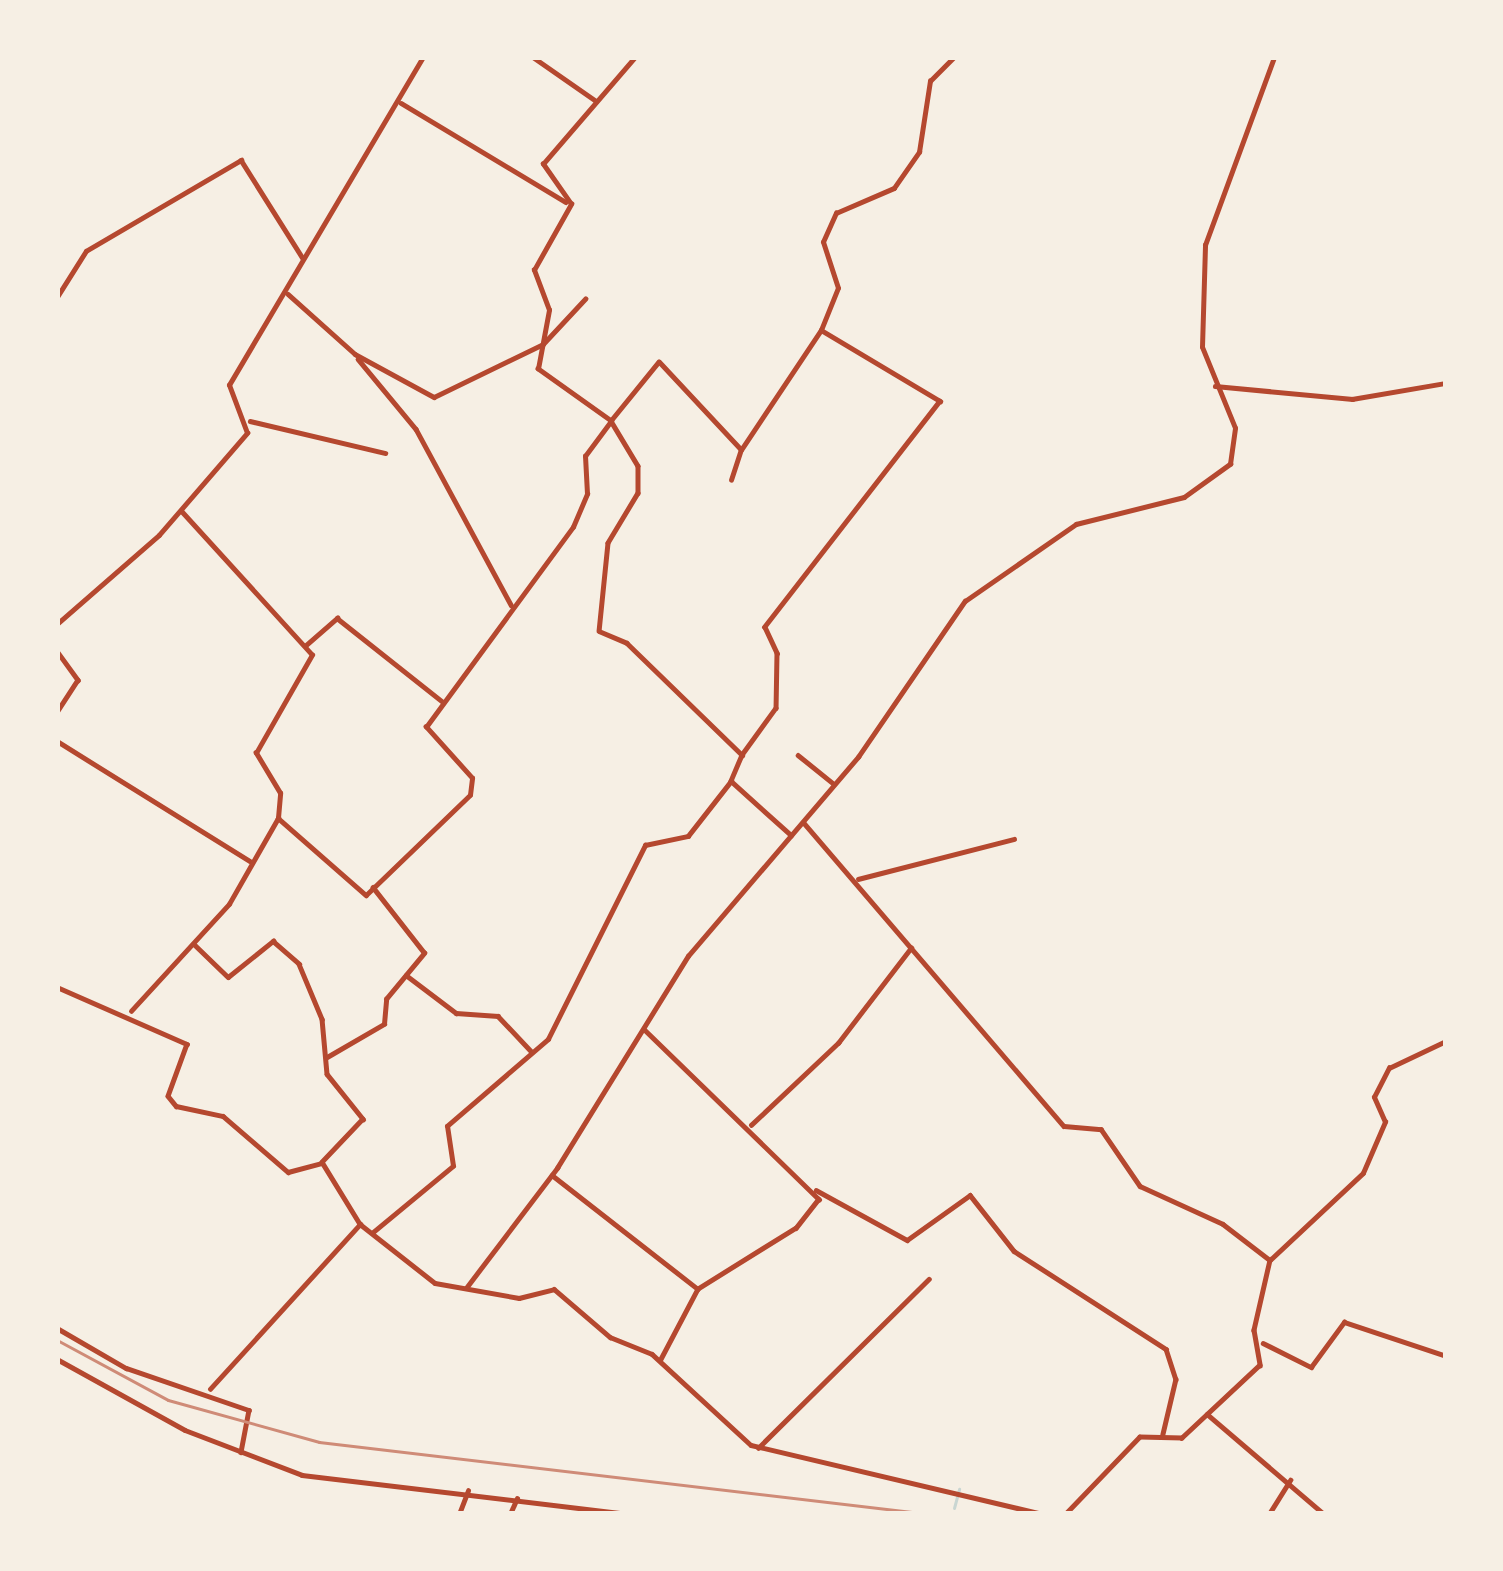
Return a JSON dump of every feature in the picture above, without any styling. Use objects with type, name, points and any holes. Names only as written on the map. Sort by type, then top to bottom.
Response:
[{"type":"street","points":[[386,453],[250,421],[229,385],[288,294],[302,257],[401,103],[422,57]]},
{"type":"street","points":[[533,57],[596,101]]},
{"type":"street","points":[[571,204],[543,164],[635,57]]},
{"type":"street","points":[[730,480],[741,450],[821,330],[838,288],[824,242],[836,213],[894,188],[920,152],[930,81],[955,57]]},
{"type":"street","points":[[466,1288],[552,1175],[688,956],[834,784],[965,601],[1076,524],[1184,497],[1230,464],[1235,428],[1202,347],[1205,245],[1274,57]]},
{"type":"street","points":[[401,103],[571,204]]},
{"type":"street","points":[[57,297],[86,251],[241,160],[302,257]]},
{"type":"street","points":[[571,204],[534,270],[548,310],[538,369],[611,421],[638,466],[638,493],[608,543],[599,631],[627,643],[742,754]]},
{"type":"street","points":[[288,294],[355,354],[416,429],[512,605]]},
{"type":"street","points":[[355,354],[442,397],[543,344],[585,299]]},
{"type":"street","points":[[372,1233],[451,1170],[443,1130],[511,1082],[531,1051],[556,1028],[645,845],[688,836],[731,781],[742,754],[776,709],[777,653],[765,627],[940,401],[821,330]]},
{"type":"street","points":[[278,818],[362,895],[472,790],[426,734],[443,702],[573,527],[587,494],[585,456],[658,362],[741,450]]},
{"type":"street","points":[[1215,386],[1352,399],[1446,383]]},
{"type":"street","points":[[57,624],[182,512],[250,421]]},
{"type":"street","points":[[131,1011],[195,945],[278,818],[280,793],[256,753],[309,668],[305,646],[182,512]]},
{"type":"street","points":[[305,646],[337,619],[443,702]]},
{"type":"street","points":[[57,651],[78,680],[57,712]]},
{"type":"street","points":[[57,741],[250,861]]},
{"type":"street","points":[[798,754],[834,784]]},
{"type":"street","points":[[731,781],[791,835]]},
{"type":"street","points":[[803,822],[858,879],[1064,1126],[1101,1129],[1140,1186],[1223,1224],[1270,1261]]},
{"type":"street","points":[[858,879],[1014,839]]},
{"type":"street","points":[[327,1057],[384,1024],[406,975],[424,951],[374,888]]},
{"type":"street","points":[[193,1034],[170,1102],[223,1116],[288,1172],[322,1163],[364,1122],[329,1079],[327,1057],[299,964],[273,941],[228,977],[195,945]]},
{"type":"street","points":[[751,1126],[838,1043],[912,946]]},
{"type":"street","points":[[406,975],[456,1013],[498,1016],[531,1051]]},
{"type":"street","points":[[57,987],[131,1011],[187,1044]]},
{"type":"street","points":[[645,1030],[816,1190],[907,1240],[970,1195],[1030,1264],[1166,1349],[1176,1378],[1163,1434]]},
{"type":"street","points":[[1446,1041],[1389,1068],[1374,1097],[1385,1122],[1363,1173],[1270,1261],[1254,1330],[1263,1343],[1311,1367],[1344,1322],[1446,1356]]},
{"type":"street","points":[[322,1163],[360,1224],[412,1271],[518,1298],[554,1289],[660,1362],[758,1448],[1042,1514]]},
{"type":"street","points":[[552,1175],[698,1288]]},
{"type":"street","points":[[660,1362],[698,1288],[796,1228],[816,1190]]},
{"type":"street","points":[[210,1389],[360,1224]]},
{"type":"street","points":[[758,1448],[929,1279]]},
{"type":"street","points":[[57,1328],[126,1368],[210,1389],[249,1410],[241,1452]]},
{"type":"street","points":[[1066,1514],[1140,1437],[1182,1438],[1260,1364],[1263,1343]]},
{"type":"street","points":[[57,1359],[241,1452],[320,1478],[468,1490],[628,1514]]},
{"type":"street","points":[[1207,1414],[1290,1480],[1324,1514]]},
{"type":"street","points":[[1269,1514],[1290,1480]]},
{"type":"street","points":[[459,1514],[468,1490]]},
{"type":"street","points":[[510,1514],[517,1498]]},
{"type":"waterway","points":[[954,1508],[959,1489]]},
{"type":"railway","points":[[57,1340],[168,1400],[319,1442],[929,1514]]}]
